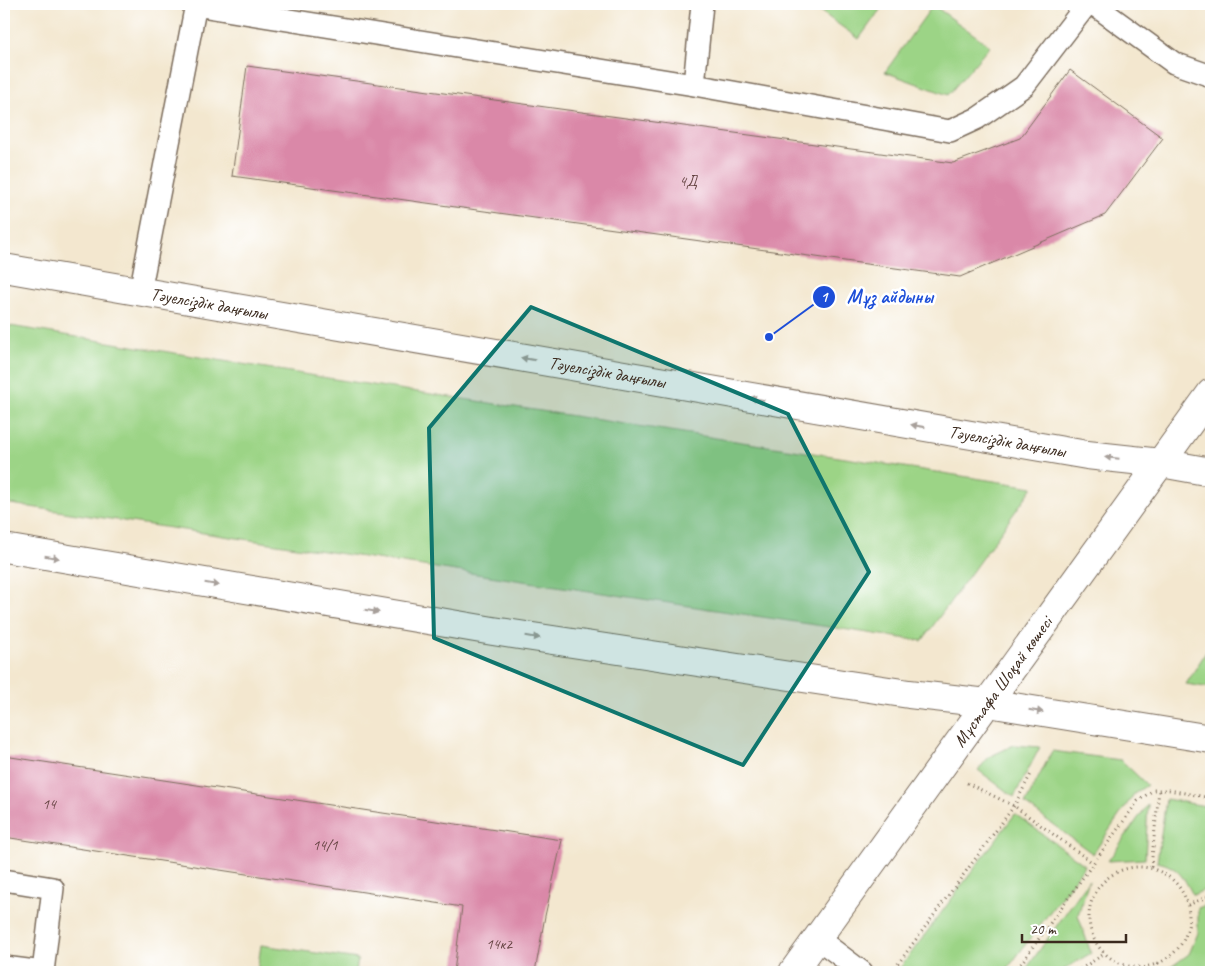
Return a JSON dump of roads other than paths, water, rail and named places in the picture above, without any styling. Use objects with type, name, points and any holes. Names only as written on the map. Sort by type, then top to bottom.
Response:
[{"type":"street","name":"Тәуелсіздік даңғылы","points":[[4,268],[1087,456],[1161,463],[1211,472]]},
{"type":"street","name":"Мұстафа Шоқай көшесі","points":[[793,972],[1211,393]]},
{"type":"street","points":[[4,548],[493,631],[900,693],[988,703],[1211,739]]},
{"type":"lane","points":[[140,292],[196,4],[694,85],[950,131],[978,118],[1024,86],[1087,4]]},
{"type":"lane","points":[[694,85],[702,4]]},
{"type":"lane","points":[[1093,4],[1174,62],[1211,76]]},
{"type":"lane","points":[[4,880],[53,888],[43,972],[4,967]]},
{"type":"lane","points":[[817,938],[862,972]]},
{"type":"place","name":"Мұз айдыны","points":[[769,337]]}]
